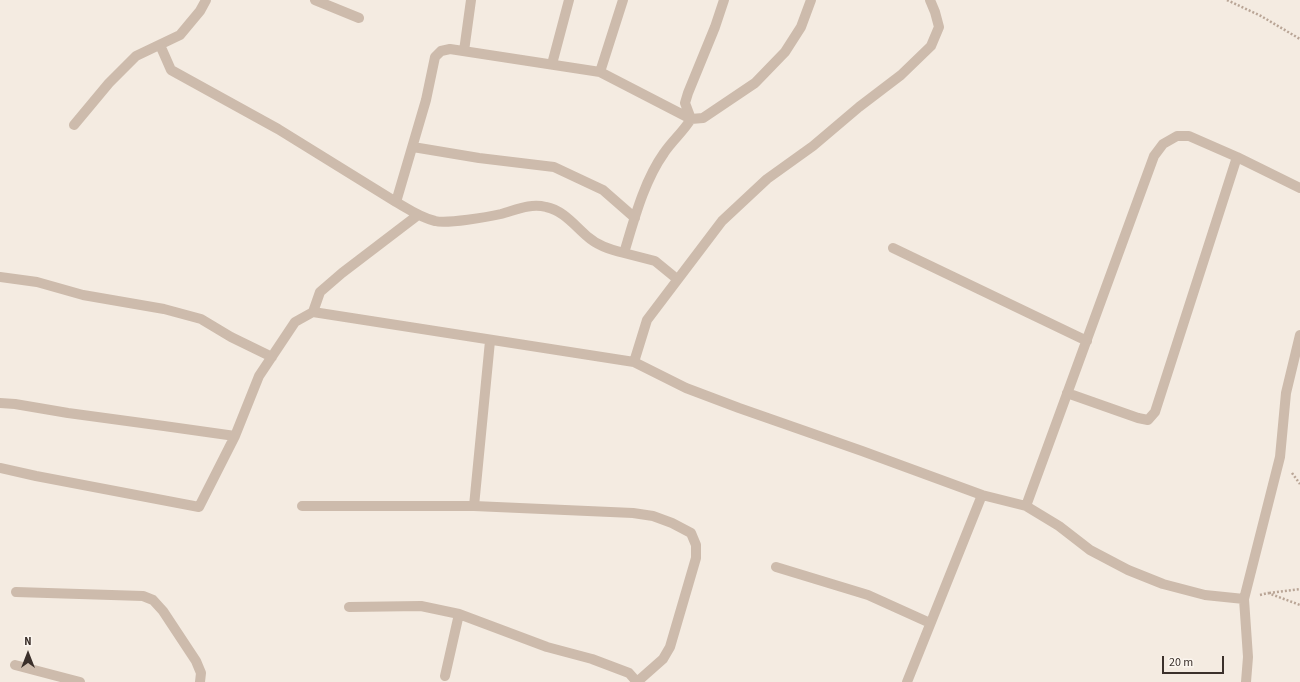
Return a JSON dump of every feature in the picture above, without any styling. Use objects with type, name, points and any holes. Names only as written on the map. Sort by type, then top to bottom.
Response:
[{"type":"street","points":[[74,125],[109,83],[136,56],[180,36],[200,11],[206,0]]},
{"type":"street","points":[[315,0],[359,18]]},
{"type":"street","points":[[464,51],[471,0]]},
{"type":"street","points":[[552,64],[569,0]]},
{"type":"street","points":[[600,72],[623,0]]},
{"type":"street","points":[[624,253],[649,179],[664,153],[686,128],[691,119],[685,103],[724,0]]},
{"type":"street","points":[[396,202],[426,100],[435,57],[441,51],[450,49],[600,72],[691,119],[703,118],[755,83],[785,52],[801,27],[811,0]]},
{"type":"street","points":[[634,362],[647,320],[722,221],[767,179],[813,146],[859,107],[901,75],[931,46],[939,27],[930,0]]},
{"type":"street","points":[[160,45],[171,70],[278,129],[418,215],[435,221],[454,221],[500,214],[531,205],[546,206],[556,210],[570,220],[589,238],[610,250],[655,262],[678,279]]},
{"type":"street","points":[[1026,506],[1154,156],[1163,144],[1177,136],[1189,136],[1238,157],[1300,188]]},
{"type":"street","points":[[413,147],[479,158],[554,167],[604,190],[635,218]]},
{"type":"street","points":[[1067,393],[1138,418],[1148,420],[1155,412],[1238,157]]},
{"type":"street","points":[[313,312],[320,292],[342,273],[418,215]]},
{"type":"street","points":[[893,248],[1087,341]]},
{"type":"street","points":[[0,277],[37,282],[83,295],[164,309],[201,319],[231,337],[272,357]]},
{"type":"street","points":[[0,468],[199,507],[235,436],[260,376],[295,322],[313,312],[490,341],[634,362],[686,388],[732,406],[982,495],[1026,506],[1059,526],[1090,550],[1135,573],[1163,584],[1205,595],[1244,599]]},
{"type":"street","points":[[1246,682],[1248,657],[1244,599],[1280,457],[1286,393],[1300,335]]},
{"type":"street","points":[[474,506],[490,341]]},
{"type":"street","points":[[0,403],[15,404],[68,414],[235,436]]},
{"type":"street","points":[[907,682],[982,495]]},
{"type":"street","points":[[302,506],[474,506],[633,514],[652,516],[672,523],[691,533],[696,545],[696,558],[670,647],[663,659],[637,682],[629,673],[592,659],[547,647],[459,614],[421,606],[349,607]]},
{"type":"street","points":[[776,567],[868,595],[930,623]]},
{"type":"street","points":[[16,592],[143,596],[153,600],[163,611],[196,661],[201,673],[200,682]]},
{"type":"street","points":[[445,676],[459,614]]},
{"type":"street","points":[[15,665],[80,682]]},
{"type":"path","points":[[1227,0],[1261,16],[1300,40]]},
{"type":"path","points":[[1244,599],[1268,593],[1300,589]]},
{"type":"path","points":[[1268,593],[1300,605]]}]
